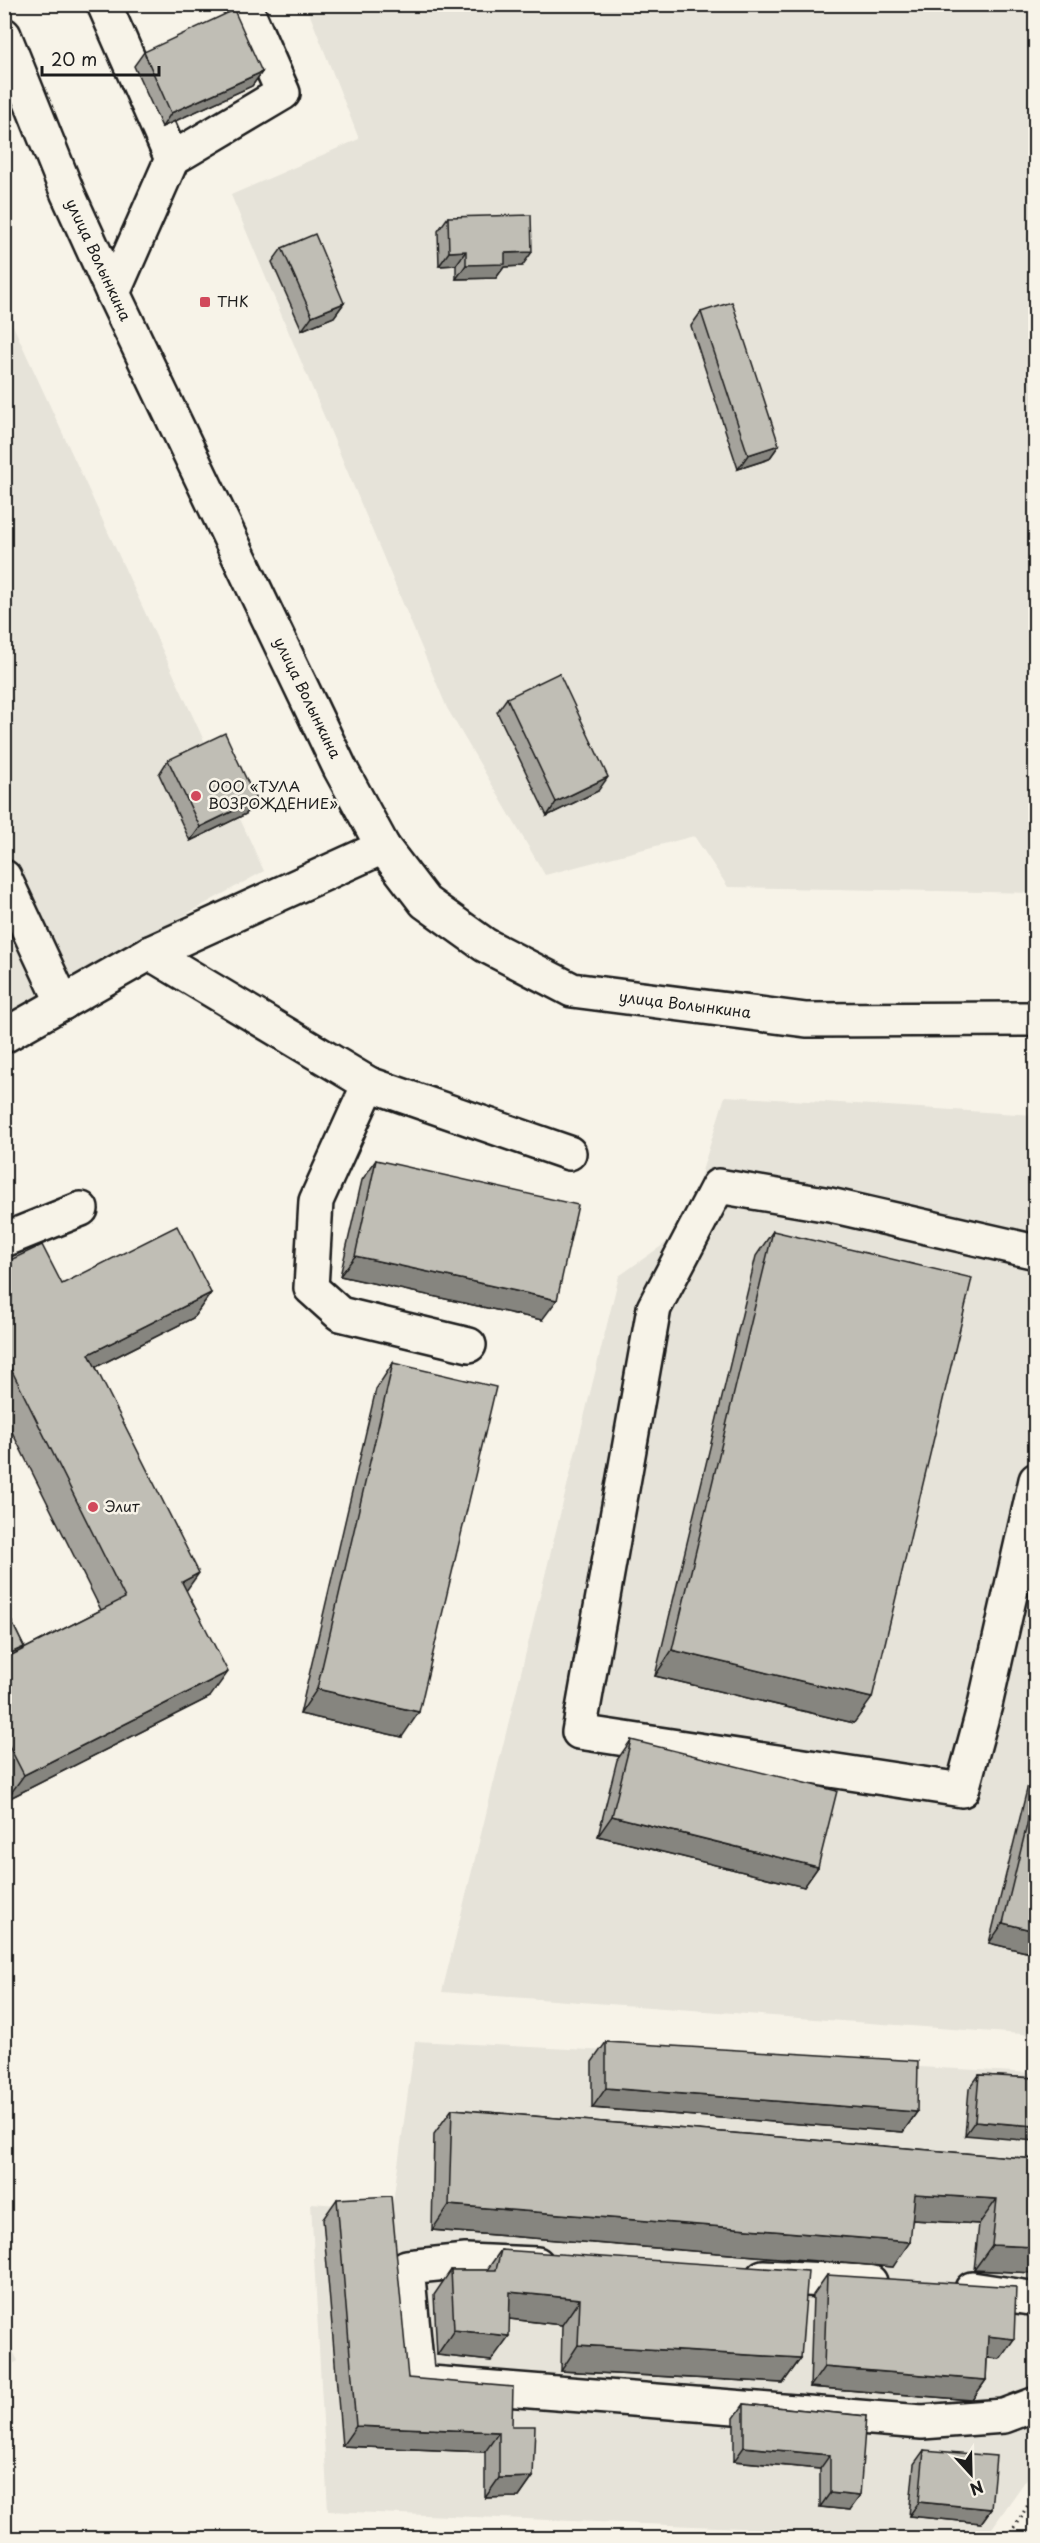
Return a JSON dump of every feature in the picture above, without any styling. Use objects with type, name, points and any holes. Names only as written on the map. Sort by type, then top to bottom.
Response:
[{"type":"street","points":[[104,4],[172,159]]},
{"type":"street","points":[[113,293],[172,159],[283,93],[244,4]]},
{"type":"street","name":"улица Волынкина","points":[[4,35],[68,194],[113,293],[335,757],[383,847],[425,902],[485,945],[572,990],[806,1020],[1035,1019]]},
{"type":"street","points":[[4,1036],[150,953],[383,847]]},
{"type":"street","points":[[4,877],[63,1003]]},
{"type":"street","points":[[150,953],[369,1084],[570,1153]]},
{"type":"street","points":[[369,1084],[315,1200],[311,1288],[340,1314],[469,1345]]},
{"type":"street","points":[[1035,1252],[830,1205],[718,1186],[654,1308],[579,1732],[962,1790],[985,1705],[1035,1480]]},
{"type":"street","points":[[4,1240],[81,1209]]},
{"type":"street","points":[[572,2266],[466,2261],[407,2267],[418,2382],[922,2422],[1004,2416],[1035,2404]]},
{"type":"street","points":[[737,2275],[902,2284]]},
{"type":"street","points":[[937,2286],[961,2287],[1035,2299]]},
{"type":"path","points":[[1008,2538],[1035,2493]]},
{"type":"shaded area","points":[[306,5],[1035,5],[1035,893],[728,887],[694,836],[545,875],[447,708],[231,195],[359,139]]},
{"type":"shaded area","points":[[4,306],[264,871],[5,1015],[4,1015]]},
{"type":"shaded area","points":[[725,1096],[1035,1115],[1035,2035],[442,1992],[619,1276],[684,1230]]},
{"type":"shaded area","points":[[415,2041],[1035,2073],[1035,2467],[985,2538],[328,2511],[311,2203],[392,2209]]},
{"type":"shaded area","points":[[4,2332],[18,2361],[5,2368],[4,2368]]},
{"type":"building","points":[[234,10],[262,72],[171,113],[144,52]]},
{"type":"building","points":[[531,215],[532,252],[505,253],[505,264],[466,265],[466,251],[449,252],[448,217]]},
{"type":"building","points":[[315,234],[344,303],[312,316],[282,248]]},
{"type":"building","points":[[732,302],[779,445],[748,455],[701,312]]},
{"type":"building","points":[[559,673],[608,777],[556,802],[507,698]]},
{"type":"building","points":[[225,733],[256,800],[200,827],[168,760]]},
{"type":"building","points":[[376,1160],[578,1205],[557,1300],[355,1256]]},
{"type":"building","points":[[177,1226],[211,1293],[89,1354],[199,1573],[182,1582],[228,1672],[24,1775],[4,1736],[4,1659],[125,1598],[4,1355],[4,1263],[42,1245],[62,1284]]},
{"type":"building","points":[[773,1231],[972,1278],[872,1698],[672,1650]]},
{"type":"building","points":[[393,1363],[496,1387],[419,1712],[317,1689]]},
{"type":"building","points":[[4,1606],[24,1647],[4,1656]]},
{"type":"building","points":[[631,1740],[837,1791],[818,1867],[612,1816]]},
{"type":"building","points":[[1035,1792],[1035,1931],[1003,1923]]},
{"type":"building","points":[[606,2042],[918,2061],[917,2112],[606,2088]]},
{"type":"building","points":[[979,2075],[1035,2078],[1035,2126],[975,2121]]},
{"type":"building","points":[[452,2109],[1035,2159],[1035,2247],[992,2245],[997,2199],[915,2194],[910,2242],[449,2205]]},
{"type":"building","points":[[391,2196],[408,2378],[513,2387],[512,2426],[535,2426],[533,2477],[499,2478],[499,2432],[356,2426],[337,2199]]},
{"type":"building","points":[[501,2250],[808,2271],[801,2358],[578,2345],[580,2299],[510,2292],[509,2336],[454,2330],[451,2270],[496,2270]]},
{"type":"building","points":[[827,2275],[1016,2287],[1014,2339],[988,2336],[986,2380],[824,2367]]},
{"type":"building","points":[[744,2404],[866,2416],[860,2496],[830,2493],[830,2455],[744,2447]]},
{"type":"building","points":[[924,2450],[996,2456],[991,2509],[919,2502]]},
{"type":"place","name":"ТНК","points":[[205,302]]},
{"type":"place","name":"ООО «ТУЛА ВОЗРОЖДЕНИЕ»","points":[[196,796]]},
{"type":"place","name":"Элит","points":[[93,1507]]}]
